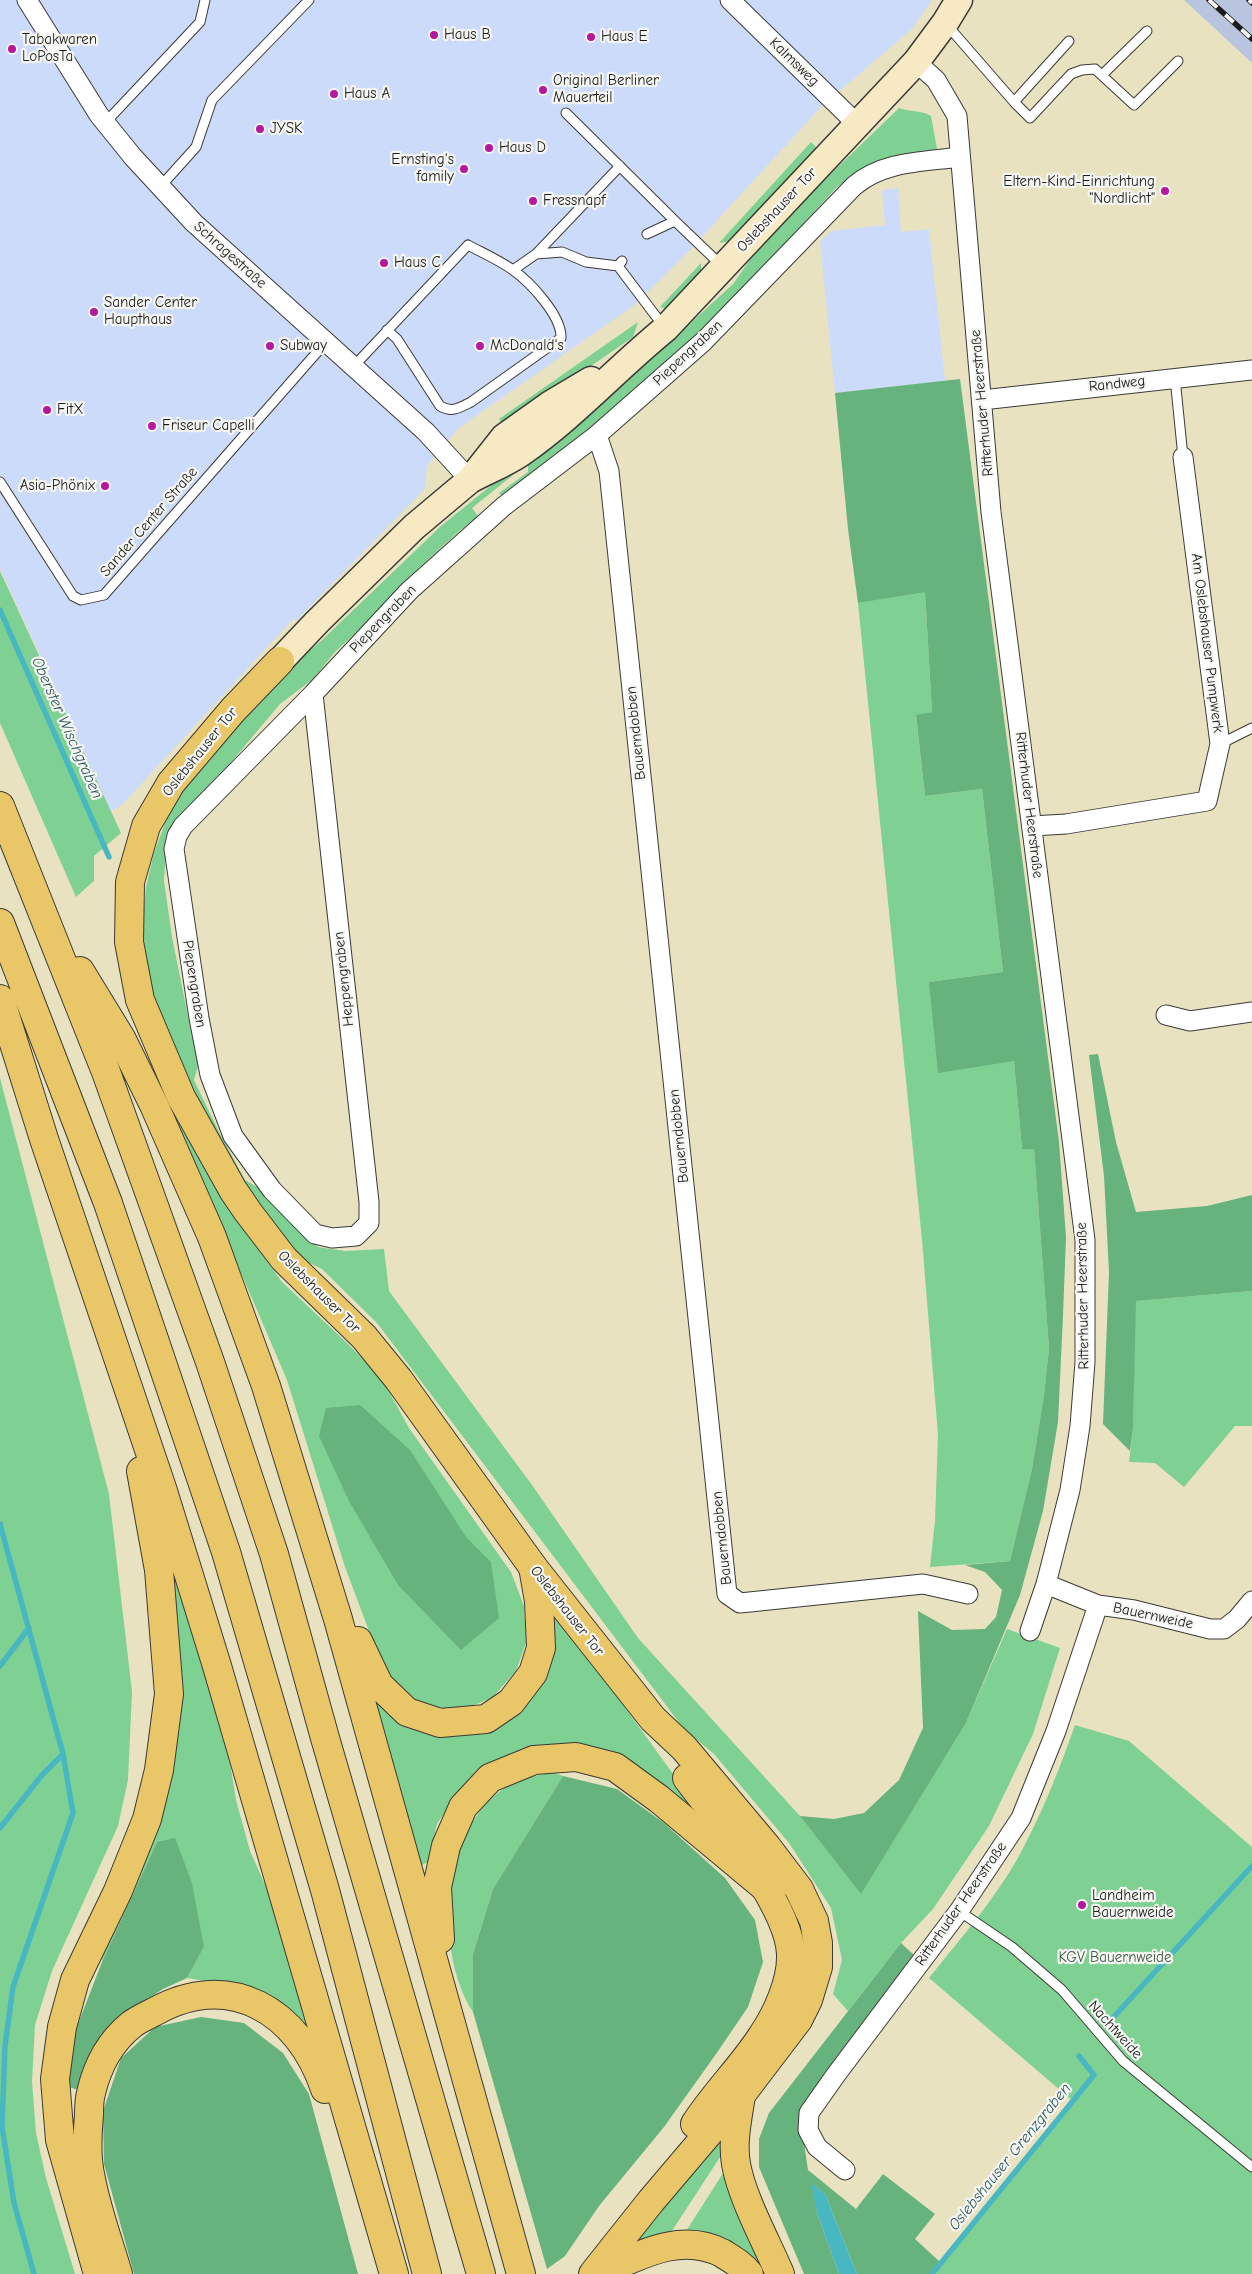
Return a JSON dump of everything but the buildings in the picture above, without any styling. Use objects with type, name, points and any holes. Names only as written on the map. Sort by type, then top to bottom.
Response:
[{"type":"highway","name":"Oslebshauser Tor","points":[[280,661],[233,710],[171,783],[146,826],[130,882],[129,942],[140,1000],[181,1097],[233,1190],[248,1212],[284,1259],[364,1337],[399,1380],[533,1567],[652,1719],[684,1748],[767,1847],[799,1889],[814,1921],[818,1943],[818,1966],[808,2000],[798,2020],[741,2095]]},
{"type":"highway","points":[[0,806],[113,1091],[210,1362],[274,1554],[325,1738],[482,2274]]},
{"type":"highway","points":[[42,910],[121,1038],[154,1105],[212,1237],[266,1386],[338,1619],[521,2274]]},
{"type":"highway","points":[[0,923],[108,1203],[226,1552],[325,1890],[427,2274]]},
{"type":"highway","points":[[0,999],[44,1139],[124,1374],[217,1666],[394,2274]]},
{"type":"highway","points":[[98,2274],[60,2140],[56,2071],[62,2028],[75,1980],[118,1891],[147,1818],[159,1770],[169,1694],[159,1570],[124,1393],[124,1374]]},
{"type":"highway","points":[[338,1619],[360,1643],[379,1685],[407,1712],[440,1723],[486,1719],[511,1702],[533,1673],[541,1648],[539,1601],[533,1567]]},
{"type":"highway","points":[[651,2201],[664,2175],[702,2114],[762,2037],[774,2016],[787,1981],[791,1954],[784,1925],[767,1889],[670,1754],[652,1719]]},
{"type":"highway","points":[[437,1973],[441,1948],[437,1887],[446,1846],[463,1807],[490,1778],[534,1760],[576,1757],[615,1767],[659,1799],[767,1889]]},
{"type":"highway","points":[[118,2274],[90,2179],[87,2138],[90,2094],[105,2055],[130,2025],[162,2007],[196,1995],[230,1995],[262,2006],[288,2025],[306,2046],[318,2069],[346,2152],[365,2172]]},
{"type":"highway","points":[[593,2274],[651,2201],[741,2095]]},
{"type":"highway","points":[[741,2095],[736,2131],[736,2164],[748,2201],[780,2274]]},
{"type":"highway","points":[[597,2274],[659,2248],[688,2243],[707,2246],[741,2264],[749,2274]]},
{"type":"main road","points":[[916,62],[945,23],[959,0]]},
{"type":"main road","name":"Oslebshauser Tor","points":[[280,661],[414,527],[470,480],[519,455],[561,423],[635,354],[665,329],[916,62]]},
{"type":"street","name":"Schragestraße","points":[[27,0],[105,123],[160,187],[194,223],[426,432],[470,480]]},
{"type":"street","name":"Kalmsweg","points":[[730,0],[857,124]]},
{"type":"street","name":"Ritterhuder Heerstraße","points":[[916,62],[936,80],[957,116],[992,512],[1085,1240],[1085,1362],[1080,1426],[1070,1490],[1046,1584],[1030,1631]]},
{"type":"street","name":"Piepengraben","points":[[332,1238],[315,1234],[272,1190],[233,1136],[208,1065],[199,1018],[174,849],[177,836],[183,826],[313,694],[409,591],[504,506],[597,435],[704,341],[866,175],[885,167],[960,157]]},
{"type":"street","name":"Randweg","points":[[982,400],[1252,370]]},
{"type":"street","name":"Bauerndobben","points":[[597,435],[610,481],[727,1594],[740,1603],[923,1584],[968,1594]]},
{"type":"street","name":"Am Oslebshauser Pumpwerk","points":[[1032,826],[1066,824],[1207,801],[1220,744],[1183,456]]},
{"type":"street","name":"Heppengraben","points":[[313,694],[369,1202],[369,1223],[356,1236],[332,1238]]},
{"type":"street","points":[[1166,1015],[1190,1020],[1252,1012]]},
{"type":"street","name":"Bauernweide","points":[[1046,1584],[1098,1605],[1134,1610],[1210,1629],[1224,1629],[1237,1619],[1252,1601]]},
{"type":"street","name":"Ritterhuder Heerstraße","points":[[845,2170],[817,2148],[808,2130],[809,2113],[834,2076],[958,1911],[1021,1818],[1056,1731],[1098,1605]]},
{"type":"lane","points":[[105,123],[200,22],[205,0]]},
{"type":"lane","points":[[160,187],[196,147],[212,100],[309,0]]},
{"type":"lane","points":[[945,23],[1030,118],[1071,74],[1082,70],[1095,69],[1134,105],[1178,61]]},
{"type":"lane","points":[[1102,75],[1147,31]]},
{"type":"lane","points":[[1014,102],[1068,41]]},
{"type":"lane","points":[[566,113],[723,267]]},
{"type":"lane","points":[[513,270],[536,254],[620,166]]},
{"type":"lane","points":[[647,234],[675,221]]},
{"type":"lane","points":[[354,366],[387,330],[468,245],[513,270],[545,301],[562,327],[561,338],[471,402],[455,410],[447,410],[440,406],[396,339],[387,330]]},
{"type":"lane","points":[[536,254],[562,252],[586,262],[620,263],[665,329]]},
{"type":"lane","name":"Sander Center Straße","points":[[0,482],[74,596],[81,600],[104,595],[326,342]]},
{"type":"lane","points":[[1175,378],[1183,456]]},
{"type":"lane","points":[[1220,744],[1252,728]]},
{"type":"lane","name":"Nachtweide","points":[[958,1911],[1012,1947],[1062,1990],[1123,2062],[1252,2167]]},
{"type":"shaded area","points":[[0,0],[932,0],[912,29],[821,107],[690,250],[636,304],[459,428],[427,466],[425,487],[421,493],[296,621],[293,619],[122,805],[111,811],[0,568]]},
{"type":"shaded area","points":[[1184,0],[1252,0],[1252,63]]},
{"type":"shaded area","points":[[898,188],[901,232],[929,229],[945,381],[835,393],[820,242],[831,231],[885,225],[882,190]]},
{"type":"green space","points":[[899,108],[931,116],[937,149],[870,165],[836,188],[710,326],[643,386],[503,496],[499,493],[528,472],[528,457],[582,416],[669,343],[733,284],[754,254],[785,218]]},
{"type":"green space","points":[[811,142],[818,149],[732,241],[719,243]]},
{"type":"green space","points":[[701,263],[701,275],[670,310],[660,307]]},
{"type":"green space","points":[[638,322],[633,337],[504,426],[499,419]]},
{"type":"green space","points":[[960,379],[1059,1142],[1066,1237],[1058,1422],[1043,1511],[1020,1595],[966,1723],[861,1894],[800,1816],[834,1819],[864,1813],[899,1780],[923,1728],[918,1611],[952,1630],[985,1629],[996,1617],[1002,1590],[985,1572],[965,1565],[1010,1561],[1032,1469],[1044,1395],[1049,1348],[1034,1149],[1022,1149],[1014,1061],[938,1073],[929,982],[1003,972],[982,789],[925,796],[916,715],[932,712],[925,592],[858,603],[848,529],[835,393]]},
{"type":"green space","points":[[514,467],[518,471],[472,508],[478,516],[407,579],[362,627],[335,652],[313,679],[280,704],[201,798],[166,852],[164,881],[172,937],[198,1066],[194,1080],[245,1180],[269,1194],[318,1247],[345,1251],[384,1249],[389,1291],[532,1485],[638,1638],[800,1816],[861,1893],[966,1723],[1007,1629],[1060,1648],[1033,1734],[989,1826],[933,1909],[901,1943],[848,2011],[833,1994],[842,1960],[831,1908],[789,1843],[714,1754],[684,1729],[377,1323],[322,1269],[295,1256],[253,1202],[197,1102],[156,1005],[145,959],[143,919],[146,887],[154,853],[167,818],[184,789],[207,758],[283,674],[322,640],[441,526]]},
{"type":"green space","points":[[0,571],[121,833],[94,856],[94,881],[76,897],[0,723]]},
{"type":"green space","points":[[925,591],[932,712],[916,716],[925,796],[982,789],[1003,972],[929,982],[1014,1061],[1022,1149],[1034,1149],[1049,1348],[1044,1395],[1032,1469],[1010,1561],[930,1567],[935,1521],[938,1435],[922,1240],[858,603]]},
{"type":"green space","points":[[1098,1054],[1116,1142],[1136,1212],[1207,1206],[1252,1195],[1252,1291],[1136,1301],[1133,1429],[1130,1451],[1103,1424],[1109,1272],[1104,1176],[1089,1055]]},
{"type":"green space","points":[[0,1078],[109,1494],[132,1692],[128,1780],[118,1826],[52,1971],[35,2025],[32,2082],[36,2133],[46,2178],[75,2274],[0,2274]]},
{"type":"green space","points":[[172,1112],[225,1203],[282,1282],[382,1379],[409,1428],[511,1572],[524,1606],[526,1643],[516,1671],[492,1698],[464,1709],[431,1708],[401,1692],[381,1663],[345,1567],[287,1380]]},
{"type":"green space","points":[[1252,1291],[1252,1426],[1235,1426],[1184,1487],[1155,1463],[1129,1462],[1133,1429],[1135,1301]]},
{"type":"green space","points":[[360,1405],[410,1450],[466,1537],[491,1562],[499,1618],[461,1650],[398,1585],[349,1501],[319,1436],[326,1408]]},
{"type":"green space","points":[[160,1519],[224,1727],[236,1800],[250,1851],[267,1889],[309,2033],[234,1986],[187,1978],[204,1947],[157,1842],[102,1962],[105,1932],[165,1779]]},
{"type":"green space","points":[[544,1602],[605,1680],[713,1829],[678,1802],[545,1747],[496,1761],[458,1792],[437,1824],[428,1862],[418,1867],[372,1696],[386,1711],[405,1724],[521,1705]]},
{"type":"green space","name":"KGV Bauernweide","points":[[1075,1725],[1129,1741],[1252,1847],[1252,2274],[930,2274],[1074,2102],[929,1978],[978,1917],[1011,1869],[1044,1805]]},
{"type":"green space","points":[[552,1772],[563,1776],[493,1889],[473,1954],[473,2012],[461,1987],[452,1957],[449,1926],[450,1893],[456,1861],[468,1831],[484,1806],[506,1787],[517,1781]]},
{"type":"green space","points":[[563,1776],[617,1789],[664,1823],[725,1878],[755,1920],[763,1962],[748,2007],[716,2054],[664,2127],[599,2206],[565,2256],[547,2269],[473,2012],[473,1954],[493,1889]]},
{"type":"green space","points":[[175,1838],[192,1883],[204,1947],[187,1978],[163,1989],[128,2012],[78,2090],[66,2086],[76,2029],[102,1962],[157,1842]]},
{"type":"green space","points":[[901,1943],[915,1956],[799,2110],[808,2170],[856,2209],[883,2174],[935,2214],[915,2239],[940,2262],[930,2274],[857,2274],[825,2194],[812,2184],[818,2216],[839,2274],[804,2274],[759,2167],[759,2139],[769,2113]]},
{"type":"green space","points":[[201,2017],[244,2023],[283,2053],[309,2094],[358,2274],[134,2274],[104,2164],[103,2111],[121,2058],[155,2027]]},
{"type":"green space","points":[[720,2126],[724,2151],[668,2237],[637,2246],[634,2242]]},
{"type":"green space","points":[[727,2167],[767,2274],[757,2274],[683,2236]]},
{"type":"water","points":[[811,2183],[825,2194],[857,2274],[839,2274],[818,2216]]},
{"type":"waterway","name":"Oberster Wischgraben","points":[[0,610],[109,857]]},
{"type":"waterway","points":[[0,1524],[63,1754],[73,1813],[13,1987],[5,2046],[2,2127],[14,2203],[34,2274]]},
{"type":"waterway","points":[[0,1666],[29,1628]]},
{"type":"waterway","points":[[0,1828],[42,1775],[63,1754]]},
{"type":"waterway","name":"Oslebshauser Grenzgraben","points":[[1110,2021],[1252,1866]]},
{"type":"waterway","name":"Oslebshauser Grenzgraben","points":[[932,2274],[1094,2075],[1079,2056]]},
{"type":"railway","points":[[1209,0],[1252,39]]},
{"type":"railway","points":[[1249,0],[1252,3]]},
{"type":"place","name":"Haus B","points":[[434,35]]},
{"type":"place","name":"Haus E","points":[[591,37]]},
{"type":"place","name":"Tabakwaren LoPosTa","points":[[12,49]]},
{"type":"place","name":"Original Berliner Mauerteil","points":[[543,90]]},
{"type":"place","name":"Haus A","points":[[334,94]]},
{"type":"place","name":"JYSK","points":[[260,129]]},
{"type":"place","name":"Haus D","points":[[489,148]]},
{"type":"place","name":"Ernsting's family","points":[[464,169]]},
{"type":"place","name":"Eltern-Kind-Einrichtung \"Nordlicht\"","points":[[1165,191]]},
{"type":"place","name":"Fressnapf","points":[[533,201]]},
{"type":"place","name":"Haus C","points":[[384,263]]},
{"type":"place","name":"Sander Center Haupthaus","points":[[94,312]]},
{"type":"place","name":"Subway","points":[[270,346]]},
{"type":"place","name":"McDonald's","points":[[480,346]]},
{"type":"place","name":"FitX","points":[[47,410]]},
{"type":"place","name":"Friseur Capelli","points":[[152,426]]},
{"type":"place","name":"Asia-Phönix","points":[[105,486]]},
{"type":"place","name":"Landheim Bauernweide","points":[[1082,1905]]}]
